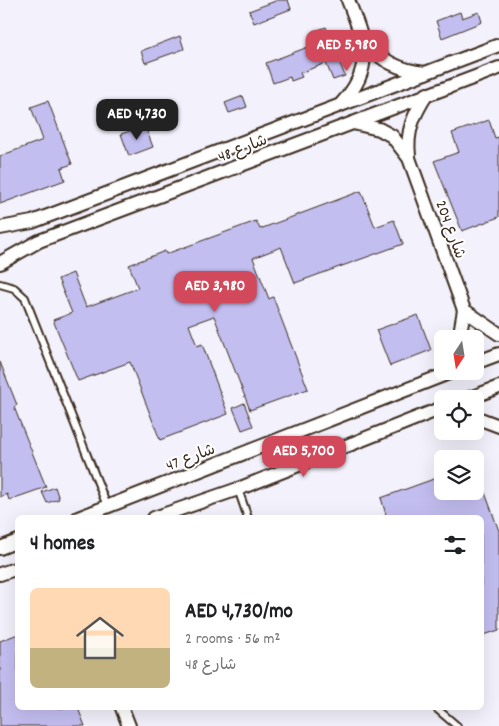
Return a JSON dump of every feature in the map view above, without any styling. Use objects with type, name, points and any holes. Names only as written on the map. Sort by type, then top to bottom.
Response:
[{"type":"street","points":[[339,106],[351,93],[360,77],[364,60],[364,42],[348,0]]},
{"type":"street","points":[[364,42],[377,55],[392,65],[409,71],[426,73]]},
{"type":"street","name":"شارع 48","points":[[0,228],[32,222],[499,46]]},
{"type":"street","name":"شارع 48","points":[[0,262],[39,241],[499,68]]},
{"type":"street","name":"شارع 204","points":[[409,158],[409,132],[412,119],[427,94]]},
{"type":"street","name":"شارع 204","points":[[350,123],[379,129],[392,136],[409,158],[464,310]]},
{"type":"street","points":[[460,330],[464,310],[499,334]]},
{"type":"street","points":[[484,360],[499,354]]},
{"type":"street","name":"شارع 47","points":[[85,515],[434,379]]},
{"type":"street","points":[[484,393],[499,387]]},
{"type":"street","points":[[163,515],[238,489],[434,414]]},
{"type":"street","points":[[484,420],[499,426]]},
{"type":"street","points":[[0,548],[15,542]]},
{"type":"street","points":[[2,574],[15,569]]},
{"type":"street","points":[[2,574],[15,574]]},
{"type":"street","points":[[123,710],[129,726]]},
{"type":"lane","points":[[0,284],[14,288],[25,298],[107,506]]},
{"type":"lane","points":[[238,489],[247,515]]},
{"type":"lane","points":[[438,710],[457,726]]},
{"type":"building","points":[[278,0],[288,0],[291,9],[254,23],[249,11]]},
{"type":"building","points":[[460,12],[462,18],[479,12],[482,22],[442,38],[436,21]]},
{"type":"building","points":[[326,27],[345,76],[333,80],[326,63],[300,73],[302,77],[291,81],[290,77],[273,83],[266,63],[316,44],[312,32]]},
{"type":"building","points":[[180,36],[184,49],[145,63],[141,51]]},
{"type":"building","points":[[243,96],[247,107],[229,113],[225,103]]},
{"type":"building","points":[[48,101],[72,164],[61,168],[65,180],[0,204],[0,156],[43,140],[31,107]]},
{"type":"building","points":[[489,120],[495,138],[499,137],[499,217],[462,231],[434,161],[459,152],[452,133]]},
{"type":"building","points":[[145,126],[153,147],[129,156],[121,134]]},
{"type":"building","points":[[361,191],[375,227],[394,220],[403,244],[295,283],[281,247],[253,258],[269,299],[273,297],[308,389],[250,410],[214,316],[189,325],[197,346],[202,344],[228,414],[160,440],[130,362],[78,381],[53,320],[72,313],[58,279],[73,273],[86,307],[138,288],[129,265],[165,251],[166,254],[256,221],[260,229]]},
{"type":"building","points":[[418,315],[431,350],[390,366],[376,330]]},
{"type":"building","points":[[0,362],[17,405],[14,407],[46,487],[9,500],[7,494],[0,497]]},
{"type":"building","points":[[244,403],[253,426],[242,430],[233,408]]},
{"type":"building","points":[[434,479],[434,500],[484,500],[484,490],[499,531],[499,630],[484,635],[484,515],[386,515],[381,498]]},
{"type":"building","points":[[55,487],[59,499],[47,503],[42,492]]},
{"type":"building","points":[[15,635],[15,710],[79,710],[85,726],[0,726],[0,641]]}]
